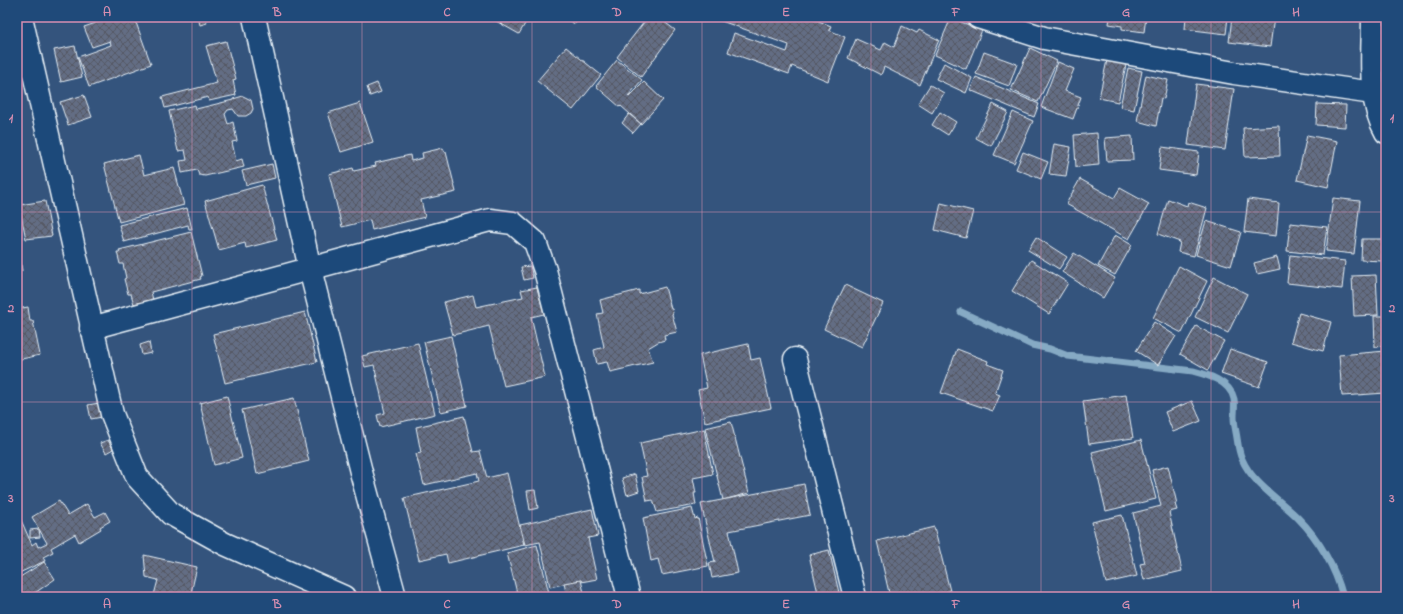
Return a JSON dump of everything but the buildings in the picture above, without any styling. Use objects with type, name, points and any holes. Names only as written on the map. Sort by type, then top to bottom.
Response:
[{"type":"street","points":[[20,17],[112,414],[137,476],[171,514],[225,544],[344,597]]},
{"type":"street","points":[[254,17],[310,269],[361,472],[395,597]]},
{"type":"street","points":[[978,17],[1044,38],[1234,73],[1373,93]]},
{"type":"street","points":[[1374,17],[1380,55],[1373,93],[1382,126],[1386,132]]},
{"type":"street","points":[[91,328],[490,220],[513,223],[535,242],[547,278],[628,597]]},
{"type":"street","points":[[795,359],[855,597]]},
{"type":"waterway","points":[[961,312],[1032,345],[1050,349],[1068,356],[1193,371],[1212,377],[1223,383],[1232,393],[1234,399],[1234,420],[1238,446],[1241,457],[1247,468],[1252,476],[1291,511],[1313,535],[1331,565],[1343,597]]}]
